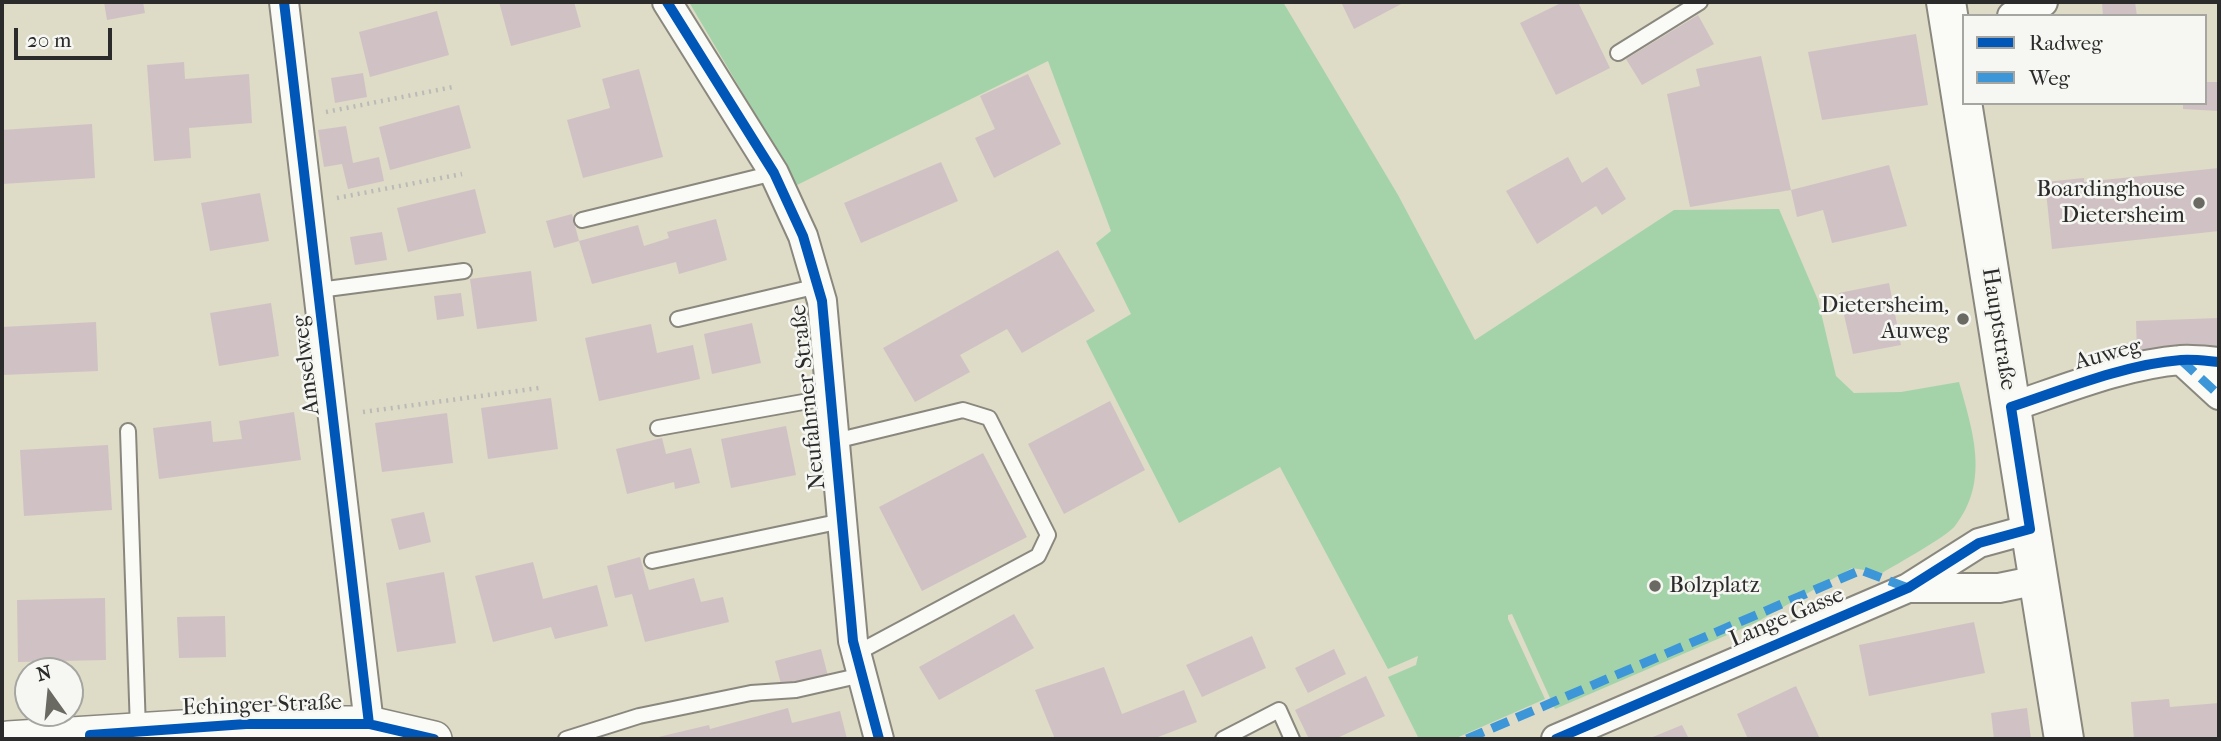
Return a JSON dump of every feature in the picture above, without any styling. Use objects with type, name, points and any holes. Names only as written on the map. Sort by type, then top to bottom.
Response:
[{"type":"main road","name":"Hauptstraße","points":[[1954,19],[1962,73]]},
{"type":"main road","name":"Hauptstraße","points":[[1967,105],[2064,739]]},
{"type":"street","name":"Amselweg","points":[[284,2],[369,724]]},
{"type":"street","name":"Neufahrner Straße","points":[[667,2],[774,173],[803,236],[818,286],[822,301],[853,640],[879,739]]},
{"type":"street","points":[[2016,14],[2042,2]]},
{"type":"street","points":[[2180,360],[2219,395]]},
{"type":"street","name":"Auweg","points":[[2011,407],[2091,380],[2180,360],[2219,362]]},
{"type":"street","name":"Lange Gasse","points":[[1556,739],[1908,589],[1979,543],[2031,529]]},
{"type":"street","name":"Lange Gasse","points":[[1908,589],[1999,588],[2038,580]]},
{"type":"street","name":"Echinger Straße","points":[[8,739],[90,737],[246,724],[369,724],[434,739]]},
{"type":"lane","points":[[1618,53],[1700,2]]},
{"type":"lane","points":[[582,220],[774,173]]},
{"type":"lane","points":[[319,290],[464,271]]},
{"type":"lane","points":[[678,319],[818,286]]},
{"type":"lane","points":[[658,428],[831,397]]},
{"type":"lane","points":[[566,739],[639,716],[751,693],[796,690],[860,664],[1038,556],[1048,535],[989,418],[963,410],[835,441]]},
{"type":"lane","points":[[128,430],[138,732]]},
{"type":"lane","points":[[652,561],[842,521]]},
{"type":"lane","points":[[1223,739],[1279,710],[1292,739]]},
{"type":"path","points":[[298,117],[453,87]]},
{"type":"path","points":[[309,204],[462,174]]},
{"type":"path","points":[[334,416],[539,388]]},
{"type":"green space","points":[[689,2],[1283,2],[1398,195],[1475,340],[1674,210],[1779,209],[1818,300],[1836,376],[1854,393],[1901,392],[1959,382],[1975,456],[1972,492],[1966,509],[1950,531],[1882,573],[1852,568],[1755,623],[1555,709],[1512,614],[1508,615],[1545,699],[1454,739],[1419,739],[1388,677],[1416,665],[1418,656],[1388,669],[1280,467],[1179,523],[1086,341],[1131,314],[1096,243],[1111,231],[1048,61],[797,185]]},
{"type":"building","points":[[104,2],[143,2],[145,13],[107,20]]},
{"type":"building","points":[[499,2],[574,2],[581,27],[511,46]]},
{"type":"building","points":[[1341,2],[1405,2],[1354,29]]},
{"type":"building","points":[[1563,2],[1578,2],[1610,68],[1556,95],[1520,23]]},
{"type":"building","points":[[2102,2],[2135,2],[2137,14],[2103,14]]},
{"type":"building","points":[[437,11],[449,55],[370,77],[359,32]]},
{"type":"building","points":[[1698,15],[1714,44],[1642,85],[1626,59]]},
{"type":"building","points":[[1916,34],[1928,105],[1822,120],[1808,52]]},
{"type":"building","points":[[1761,56],[1791,190],[1690,207],[1667,94],[1700,86],[1696,69]]},
{"type":"building","points":[[184,62],[185,79],[249,74],[252,123],[189,128],[191,158],[154,161],[147,65]]},
{"type":"building","points":[[639,69],[663,157],[583,178],[567,120],[610,108],[602,79]]},
{"type":"building","points":[[363,73],[367,97],[335,103],[331,78]]},
{"type":"building","points":[[1028,74],[1061,144],[994,178],[975,138],[995,129],[980,96]]},
{"type":"building","points":[[2207,82],[2219,82],[2219,111],[2183,109],[2183,105],[2207,105]]},
{"type":"building","points":[[459,105],[471,148],[390,170],[379,127]]},
{"type":"building","points":[[92,124],[95,178],[2,184],[2,130]]},
{"type":"building","points":[[346,126],[353,163],[379,157],[384,181],[348,189],[342,164],[324,167],[318,130]]},
{"type":"building","points":[[1568,157],[1582,183],[1607,167],[1626,199],[1602,215],[1596,206],[1537,244],[1506,191]]},
{"type":"building","points":[[941,162],[958,201],[861,243],[844,203]]},
{"type":"building","points":[[1889,165],[1907,226],[1832,243],[1823,210],[1797,217],[1791,190]]},
{"type":"building","points":[[2219,168],[2219,231],[2052,249],[2045,182],[2084,178],[2084,182]]},
{"type":"building","points":[[475,189],[486,233],[408,252],[397,208]]},
{"type":"building","points":[[260,193],[269,241],[210,251],[201,203]]},
{"type":"building","points":[[572,214],[579,241],[554,248],[546,221]]},
{"type":"building","points":[[716,219],[727,260],[679,274],[676,262],[592,284],[579,241],[638,225],[644,246],[669,238],[667,232]]},
{"type":"building","points":[[382,232],[387,260],[355,265],[350,237]]},
{"type":"building","points":[[1058,250],[1095,311],[1022,353],[1007,329],[960,355],[970,372],[915,402],[883,348]]},
{"type":"building","points":[[531,271],[537,321],[477,329],[470,279]]},
{"type":"building","points":[[1889,283],[1901,345],[1853,354],[1839,293]]},
{"type":"building","points":[[461,293],[464,316],[437,320],[434,296]]},
{"type":"building","points":[[271,303],[279,356],[219,366],[210,313]]},
{"type":"building","points":[[2219,318],[2219,348],[2137,351],[2136,321]]},
{"type":"building","points":[[96,322],[98,371],[2,375],[2,327]]},
{"type":"building","points":[[752,323],[761,363],[712,374],[704,334]]},
{"type":"building","points":[[651,324],[657,353],[693,345],[700,379],[599,401],[585,338]]},
{"type":"building","points":[[551,398],[558,449],[488,459],[481,408]]},
{"type":"building","points":[[1110,401],[1145,470],[1064,514],[1028,444]]},
{"type":"building","points":[[294,412],[301,460],[159,479],[153,428],[211,421],[213,442],[242,439],[239,421]]},
{"type":"building","points":[[447,413],[453,463],[382,472],[375,423]]},
{"type":"building","points":[[786,426],[796,475],[731,488],[721,439]]},
{"type":"building","points":[[662,438],[666,454],[691,448],[700,483],[675,489],[674,482],[627,494],[616,449]]},
{"type":"building","points":[[108,445],[112,510],[24,516],[20,450]]},
{"type":"building","points":[[983,453],[1027,537],[922,591],[879,507]]},
{"type":"building","points":[[424,512],[431,542],[399,550],[391,519]]},
{"type":"building","points":[[640,557],[649,590],[694,578],[701,602],[723,597],[729,622],[645,642],[632,594],[615,598],[607,566]]},
{"type":"building","points":[[533,562],[543,599],[597,585],[608,626],[555,639],[551,627],[493,642],[475,576]]},
{"type":"building","points":[[444,572],[456,643],[397,652],[386,583]]},
{"type":"building","points":[[105,598],[106,660],[84,660],[84,657],[18,657],[17,600]]},
{"type":"building","points":[[1014,614],[1034,648],[939,700],[919,667]]},
{"type":"building","points":[[225,616],[226,657],[179,658],[177,617]]},
{"type":"building","points":[[1974,622],[1985,673],[1869,696],[1859,645]]},
{"type":"building","points":[[1252,636],[1266,668],[1202,697],[1186,665]]},
{"type":"building","points":[[821,649],[828,676],[782,688],[775,661]]},
{"type":"building","points":[[1334,649],[1346,674],[1308,693],[1295,668]]},
{"type":"building","points":[[1104,667],[1122,714],[1184,690],[1197,722],[1153,739],[1055,739],[1035,690]]},
{"type":"building","points":[[1366,676],[1385,716],[1335,739],[1309,739],[1295,710]]},
{"type":"building","points":[[1796,686],[1820,739],[1748,739],[1737,714]]},
{"type":"building","points":[[2169,699],[2170,707],[2219,703],[2219,739],[2134,739],[2131,702]]},
{"type":"building","points":[[788,708],[792,723],[840,711],[847,739],[650,739],[709,725],[710,729]]},
{"type":"building","points":[[2027,708],[2031,739],[1994,739],[1991,713]]},
{"type":"building","points":[[1682,725],[1689,739],[1648,739]]},
{"type":"marked path","points":[[2181,360],[2219,395]]},
{"type":"marked path","points":[[1467,739],[1861,570],[1908,588]]},
{"type":"cycle path","points":[[284,2],[369,724]]},
{"type":"cycle path","points":[[667,2],[774,173],[803,236],[822,301],[853,641],[879,739]]},
{"type":"cycle path","points":[[1556,739],[1908,588],[1979,543],[2030,529],[2011,407],[2094,379],[2160,362],[2219,362]]},
{"type":"cycle path","points":[[90,739],[90,735],[246,724],[369,724],[434,739]]},
{"type":"place","name":"Boardinghouse Dietersheim","points":[[2199,203]]},
{"type":"place","name":"Dietersheim, Auweg","points":[[1963,319]]},
{"type":"place","name":"Bolzplatz","points":[[1655,586]]}]
